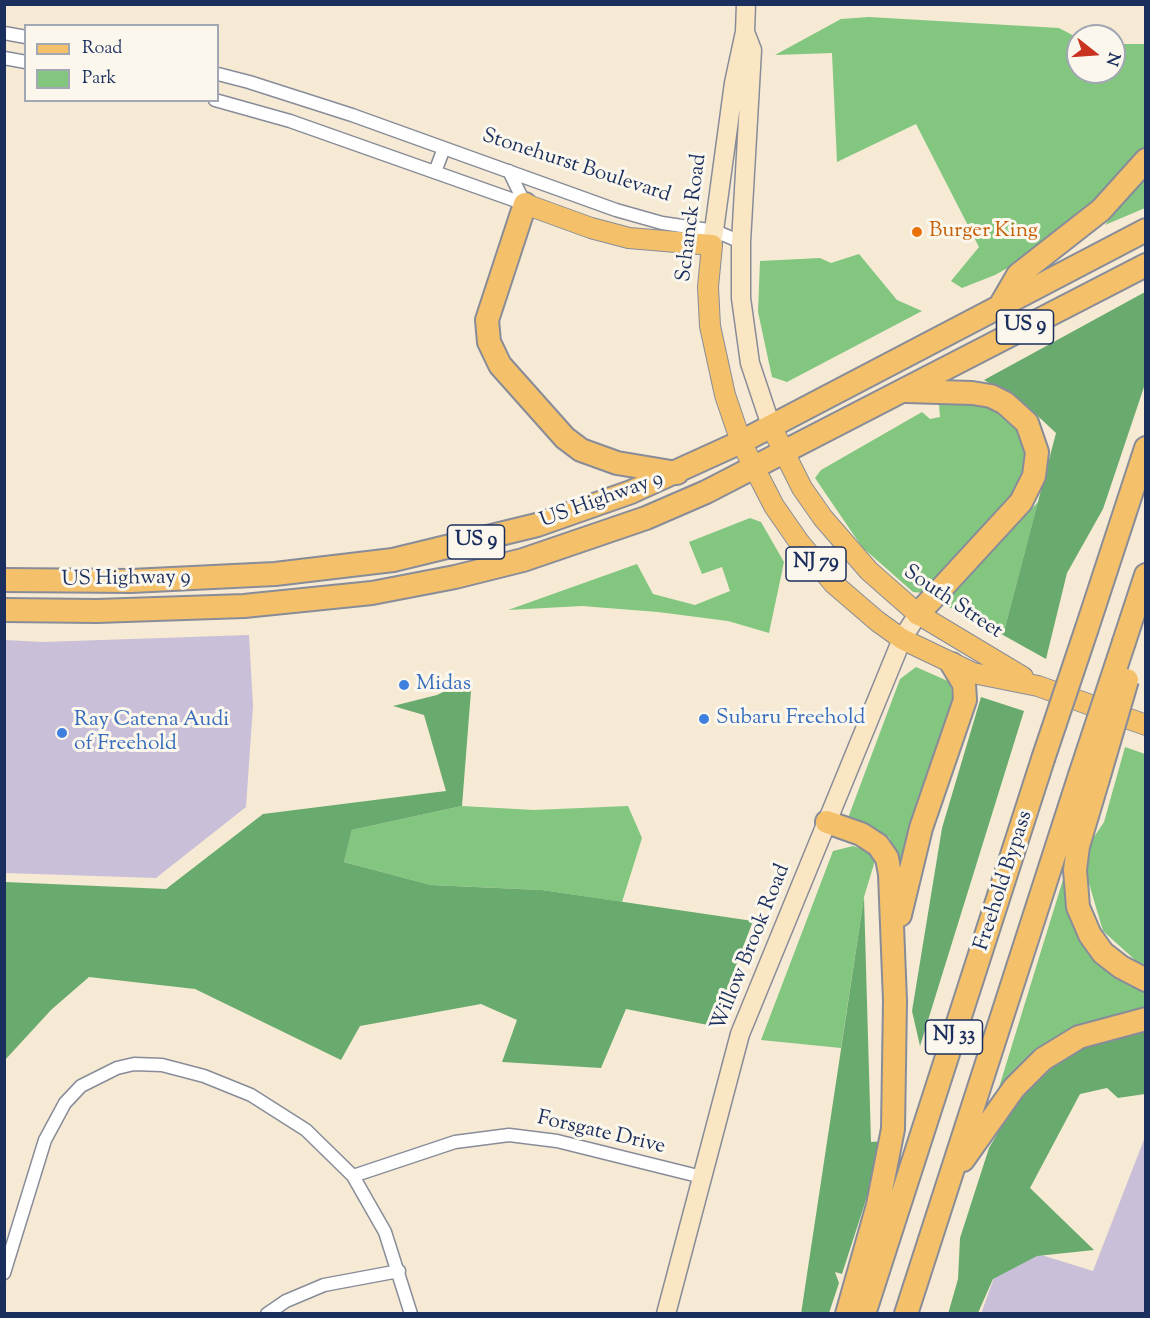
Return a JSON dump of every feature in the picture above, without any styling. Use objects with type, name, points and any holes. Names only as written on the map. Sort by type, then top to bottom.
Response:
[{"type":"highway","points":[[1000,306],[1018,275],[1101,210],[1146,160]]},
{"type":"highway","points":[[525,204],[487,320],[489,342],[500,365],[565,438],[581,450],[617,463],[677,473]]},
{"type":"highway","name":"US Highway 9","points":[[4,580],[100,582],[207,579],[275,574],[393,560],[537,525],[677,473],[741,442],[1146,230]]},
{"type":"highway","name":"US Highway 9","points":[[4,610],[97,612],[244,606],[412,586],[490,569],[567,546],[646,518],[753,470],[1146,265]]},
{"type":"highway","points":[[904,391],[972,393],[991,396],[1005,403],[1027,423],[1037,452],[1034,476],[1021,502],[918,614]]},
{"type":"highway","name":"Freehold Bypass","points":[[864,1314],[1146,448]]},
{"type":"highway","name":"Freehold Bypass","points":[[906,1314],[950,1179],[1089,777],[1130,644],[1146,575]]},
{"type":"highway","points":[[1130,644],[1146,617]]},
{"type":"highway","points":[[894,963],[899,921],[916,846],[965,700],[964,684],[952,664]]},
{"type":"highway","points":[[1089,777],[1074,870],[1078,907],[1090,935],[1103,953],[1121,967],[1146,980]]},
{"type":"highway","points":[[827,822],[869,838],[878,845],[887,858],[891,874],[894,963],[893,1129],[889,1158],[847,1314]]},
{"type":"highway","points":[[950,1179],[1014,1088],[1043,1059],[1079,1037],[1146,1019]]},
{"type":"main road","name":"Stonehurst Boulevard","points":[[525,204],[591,228],[629,238],[713,238]]},
{"type":"main road","name":"Schanck Road","points":[[713,238],[708,287],[710,326],[725,395],[741,442]]},
{"type":"main road","name":"South Street","points":[[771,426],[802,488],[834,534],[869,571],[918,614],[1038,687]]},
{"type":"main road","name":"South Street","points":[[741,442],[753,470],[786,524],[822,571],[852,600],[902,639],[973,673],[1038,687],[1146,725]]},
{"type":"street","name":"Schanck Road","points":[[713,238],[734,83],[745,32],[746,4]]},
{"type":"street","name":"Schanck Road","points":[[745,32],[752,50],[741,242],[741,298],[755,378],[771,426]]},
{"type":"street","points":[[4,33],[24,37]]},
{"type":"street","points":[[4,58],[24,62]]},
{"type":"street","name":"Stonehurst Boulevard","points":[[219,74],[292,95],[616,210],[713,238],[741,242]]},
{"type":"street","name":"Stonehurst Boulevard","points":[[219,101],[290,121],[525,204]]},
{"type":"street","points":[[435,172],[444,148]]},
{"type":"street","points":[[509,171],[525,204]]},
{"type":"street","name":"Willow Brook Road","points":[[666,1314],[740,1034],[902,639],[918,614]]},
{"type":"street","points":[[4,1273],[45,1140],[54,1118],[81,1086],[117,1068],[134,1064],[162,1065],[204,1076],[243,1092],[306,1130],[352,1176],[385,1232],[411,1314]]},
{"type":"street","name":"Forsgate Drive","points":[[352,1176],[455,1142],[509,1135],[557,1141],[702,1177]]},
{"type":"street","points":[[267,1314],[286,1301],[324,1285],[399,1271]]},
{"type":"shaded area","points":[[249,635],[253,706],[246,807],[156,878],[5,873],[5,640],[43,642]]},
{"type":"shaded area","points":[[1145,1137],[1145,1313],[981,1314],[1006,1244],[1093,1271]]},
{"type":"green space","points":[[869,17],[1059,28],[1066,32],[1066,84],[1126,84],[1126,44],[1145,44],[1145,146],[1123,179],[1049,245],[995,275],[962,288],[951,281],[979,247],[916,124],[837,162],[832,53],[775,55],[841,19]]},
{"type":"green space","points":[[1145,172],[1145,208],[1105,225]]},
{"type":"green space","points":[[859,254],[897,300],[922,311],[787,382],[772,377],[758,312],[760,261],[820,258],[831,263]]},
{"type":"green space","points":[[1145,292],[1145,384],[1103,509],[1067,573],[1046,659],[1003,635],[1056,433],[1027,406],[984,380]]},
{"type":"green space","points":[[977,402],[1006,410],[1028,436],[1029,473],[1021,492],[923,593],[913,592],[862,547],[815,478],[821,470],[922,412],[930,419],[940,417],[939,405]]},
{"type":"green space","points":[[1038,502],[1003,635],[941,603]]},
{"type":"green space","points":[[750,518],[761,522],[784,562],[769,633],[728,621],[658,612],[582,606],[508,610],[637,564],[653,594],[695,605],[730,591],[722,567],[702,574],[689,542]]},
{"type":"green space","points":[[916,667],[950,682],[954,703],[902,864],[889,837],[848,818],[900,679]]},
{"type":"green space","points":[[472,678],[462,806],[352,830],[344,862],[431,885],[542,890],[753,921],[713,1026],[626,1009],[601,1068],[502,1062],[517,1020],[481,1004],[360,1026],[341,1060],[195,989],[89,977],[51,1010],[5,1060],[5,882],[166,889],[263,814],[446,791],[424,715],[393,706],[437,695]]},
{"type":"green space","points":[[981,697],[1024,711],[920,1046],[912,1011],[942,828]]},
{"type":"green space","points":[[1125,747],[1145,754],[1145,969],[1103,931],[1085,870],[1090,843],[1104,822]]},
{"type":"green space","points":[[462,806],[534,810],[628,806],[642,838],[622,902],[542,890],[431,885],[344,862],[352,830]]},
{"type":"green space","points":[[853,846],[877,854],[864,897],[841,1048],[761,1040],[833,851]]},
{"type":"green space","points":[[1066,870],[1071,916],[1145,987],[1145,1010],[996,1097]]},
{"type":"green space","points":[[864,897],[871,1142],[885,1141],[842,1274],[835,1272],[839,1283],[829,1313],[801,1314]]},
{"type":"green space","points":[[1145,1030],[1145,1094],[1118,1098],[1107,1088],[1080,1094],[1030,1188],[1094,1250],[1037,1256],[993,1279],[978,1313],[948,1314],[958,1279],[960,1238],[989,1148],[1016,1101],[1070,1052]]},
{"type":"place","name":"Burger King","points":[[917,232]]},
{"type":"place","name":"Midas","points":[[404,685]]},
{"type":"place","name":"Subaru Freehold","points":[[704,719]]},
{"type":"place","name":"Ray Catena Audi of Freehold","points":[[62,733]]}]
